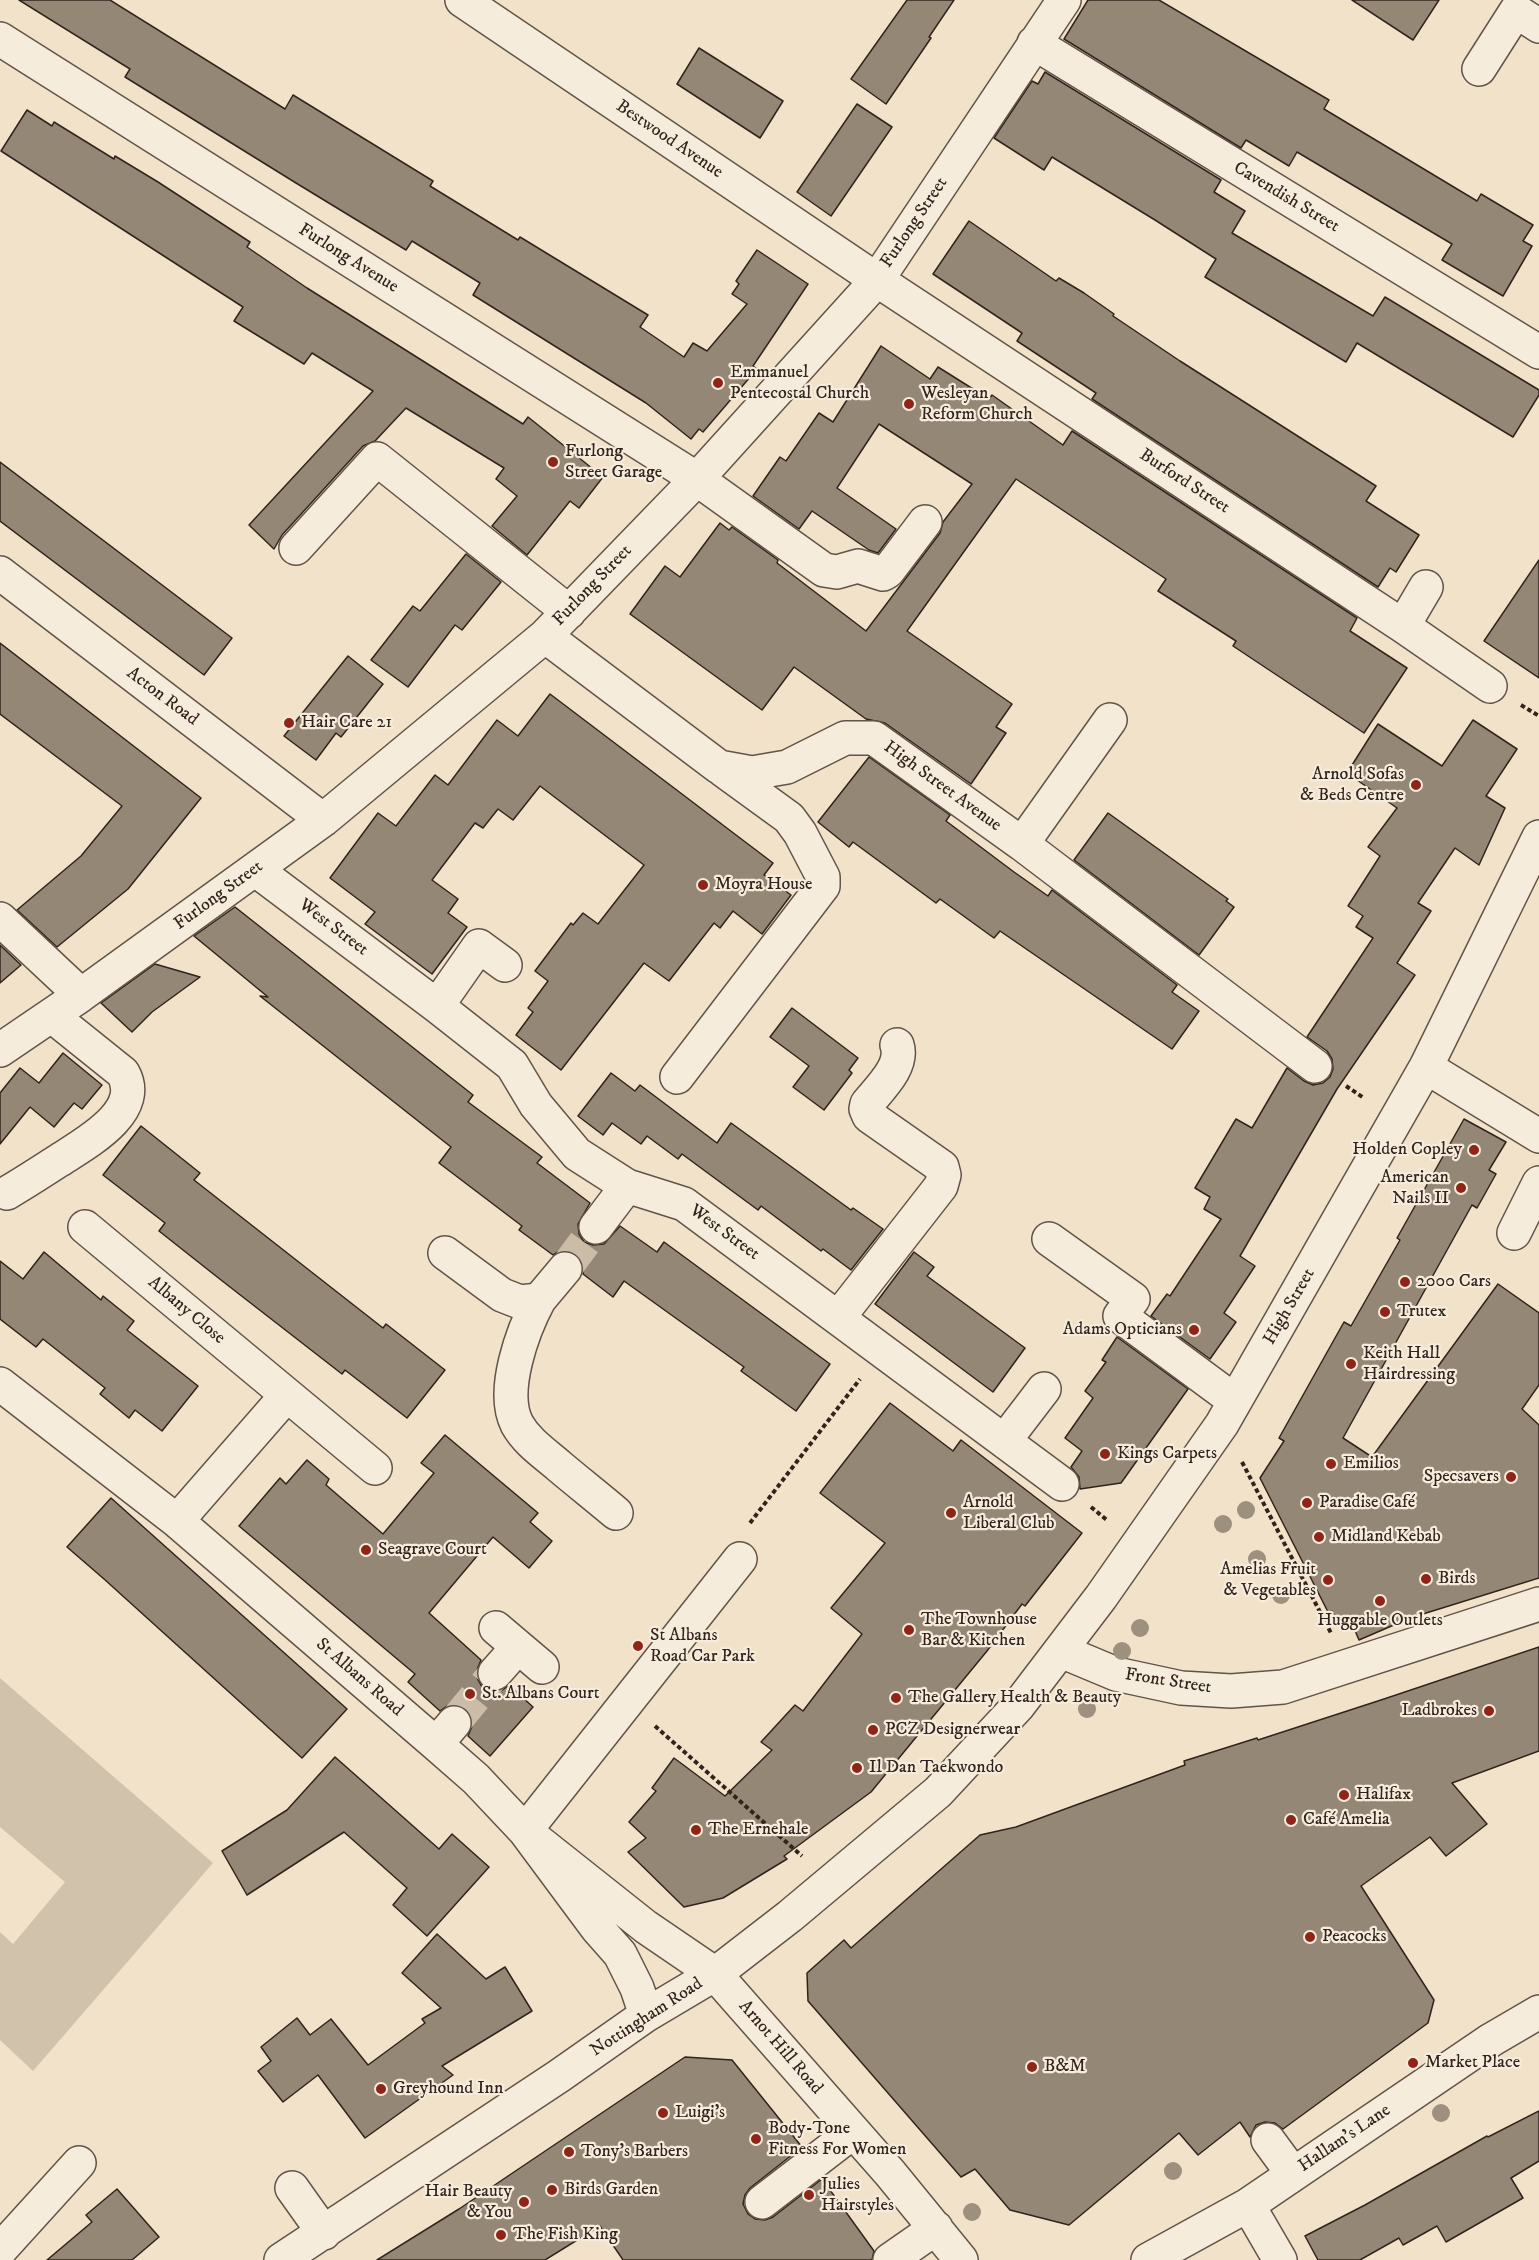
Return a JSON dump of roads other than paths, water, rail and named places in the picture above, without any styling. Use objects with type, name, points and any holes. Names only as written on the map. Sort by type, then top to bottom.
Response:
[{"type":"street","name":"Furlong Street","points":[[0,1050],[52,1016],[323,820],[545,636],[697,479],[877,280],[1064,0]]},
{"type":"street","name":"Bestwood Avenue","points":[[467,1],[877,280]]},
{"type":"street","points":[[1479,69],[1516,11],[1539,26]]},
{"type":"street","name":"Furlong Avenue","points":[[0,39],[697,479],[824,570],[837,572],[858,566],[883,574],[888,571],[925,522]]},
{"type":"street","name":"Cavendish Street","points":[[1034,43],[1538,349]]},
{"type":"street","name":"Burford Street","points":[[877,280],[1403,626],[1490,686]]},
{"type":"street","points":[[296,548],[377,459],[569,612]]},
{"type":"street","name":"Acton Road","points":[[0,573],[323,820]]},
{"type":"street","points":[[1403,626],[1426,587]]},
{"type":"street","name":"High Street Avenue","points":[[545,636],[718,766],[752,773],[788,767],[845,738],[874,738],[1022,844],[1315,1066]]},
{"type":"street","points":[[1022,844],[1110,720]]},
{"type":"street","points":[[677,1077],[823,886],[823,877],[800,833],[789,818],[718,766]]},
{"type":"street","name":"High Street","points":[[985,1742],[1018,1706],[1101,1597],[1229,1412],[1397,1120],[1539,837]]},
{"type":"street","name":"West Street","points":[[256,870],[512,1065],[536,1104],[577,1154],[627,1186],[684,1204],[1062,1484]]},
{"type":"street","points":[[0,919],[81,995]]},
{"type":"street","points":[[437,1006],[479,946],[505,965]]},
{"type":"street","points":[[7,1193],[97,1136],[124,1106],[127,1096],[129,1083],[123,1073],[52,1016]]},
{"type":"street","points":[[838,1318],[941,1186],[944,1175],[942,1167],[869,1116],[866,1109],[867,1104],[895,1067],[898,1060],[897,1045]]},
{"type":"street","points":[[1426,1066],[1539,1136]]},
{"type":"street","points":[[1514,1233],[1539,1183]]},
{"type":"street","points":[[596,1227],[627,1186]]},
{"type":"street","name":"Albany Close","points":[[85,1227],[375,1468]]},
{"type":"street","points":[[1049,1239],[1133,1299],[1120,1316],[1229,1412]]},
{"type":"street","points":[[445,1253],[502,1295],[520,1302],[539,1300]]},
{"type":"street","points":[[565,1269],[539,1300],[522,1336],[514,1368],[512,1401],[516,1422],[528,1441],[616,1513]]},
{"type":"street","name":"St Albans Road","points":[[0,1384],[445,1734],[476,1779],[525,1831],[646,1927],[715,1974]]},
{"type":"street","points":[[1005,1440],[1044,1389]]},
{"type":"street","points":[[177,1521],[286,1396]]},
{"type":"street","points":[[646,2015],[637,1988],[620,1954],[597,1928],[525,1831],[740,1559]]},
{"type":"street","name":"Front Street","points":[[1061,1651],[1116,1674],[1181,1688],[1231,1691],[1283,1687],[1539,1604]]},
{"type":"street","points":[[495,1673],[519,1647]]},
{"type":"street","name":"Nottingham Road","points":[[281,2260],[319,2245],[646,2015],[715,1974],[831,1882],[938,1792],[985,1742]]},
{"type":"street","name":"Arnot Hill Road","points":[[715,1974],[890,2172],[961,2260]]},
{"type":"street","name":"Hallam's Lane","points":[[1148,2260],[1248,2205],[1491,2040],[1539,2012]]},
{"type":"street","points":[[762,2202],[853,2132]]},
{"type":"street","points":[[1268,2140],[1293,2174]]},
{"type":"street","points":[[0,2250],[79,2163]]},
{"type":"street","points":[[292,2188],[319,2245]]},
{"type":"street","points":[[1248,2205],[1280,2260]]},
{"type":"street","points":[[890,2260],[936,2228]]},
{"type":"tunnel","points":[[565,1269],[596,1227]]},
{"type":"tunnel","points":[[454,1723],[495,1673]]},
{"type":"place","name":"Emmanuel Pentecostal Church","points":[[718,383]]},
{"type":"place","name":"Wesleyan Reform Church","points":[[909,404]]},
{"type":"place","name":"Furlong Street Garage","points":[[553,462]]},
{"type":"place","name":"Hair Care 21","points":[[289,723]]},
{"type":"place","name":"Arnold Sofas & Beds Centre","points":[[1416,785]]},
{"type":"place","name":"Moyra House","points":[[703,885]]},
{"type":"place","name":"Holden Copley","points":[[1474,1150]]},
{"type":"place","name":"American Nails II","points":[[1461,1188]]},
{"type":"place","name":"2000 Cars","points":[[1405,1282]]},
{"type":"place","name":"Trutex","points":[[1385,1312]]},
{"type":"place","name":"Adams Opticians","points":[[1194,1330]]},
{"type":"place","name":"Keith Hall Hairdressing","points":[[1351,1364]]},
{"type":"place","name":"Kings Carpets","points":[[1105,1454]]},
{"type":"place","name":"Emilios","points":[[1331,1464]]},
{"type":"place","name":"Specsavers","points":[[1511,1477]]},
{"type":"place","name":"Paradise Café","points":[[1307,1503]]},
{"type":"place","name":"Arnold Liberal Club","points":[[951,1513]]},
{"type":"place","name":"Midland Kebab","points":[[1319,1537]]},
{"type":"place","name":"Seagrave Court","points":[[366,1550]]},
{"type":"place","name":"Birds","points":[[1426,1579]]},
{"type":"place","name":"Amelias Fruit & Vegetables","points":[[1328,1580]]},
{"type":"place","name":"Huggable Outlets","points":[[1380,1601]]},
{"type":"place","name":"The Townhouse Bar & Kitchen","points":[[909,1630]]},
{"type":"place","name":"St Albans Road Car Park","points":[[638,1646]]},
{"type":"place","name":"St. Albans Court","points":[[470,1694]]},
{"type":"place","name":"The Gallery Health & Beauty","points":[[896,1698]]},
{"type":"place","name":"Ladbrokes","points":[[1489,1711]]},
{"type":"place","name":"PCZ Designerwear","points":[[873,1730]]},
{"type":"place","name":"Il Dan Taekwondo","points":[[857,1768]]},
{"type":"place","name":"Halifax","points":[[1344,1795]]},
{"type":"place","name":"Café Amelia","points":[[1291,1820]]},
{"type":"place","name":"The Ernehale","points":[[696,1830]]},
{"type":"place","name":"Peacocks","points":[[1310,1937]]},
{"type":"place","name":"Market Place","points":[[1413,2063]]},
{"type":"place","name":"B&M","points":[[1032,2067]]},
{"type":"place","name":"Greyhound Inn","points":[[381,2089]]},
{"type":"place","name":"Luigi's","points":[[663,2113]]},
{"type":"place","name":"Body-Tone Fitness For Women","points":[[756,2139]]},
{"type":"place","name":"Tony's Barbers","points":[[569,2152]]},
{"type":"place","name":"Birds Garden","points":[[552,2190]]},
{"type":"place","name":"Julies Hairstyles","points":[[809,2195]]},
{"type":"place","name":"Hair Beauty & You","points":[[524,2202]]},
{"type":"place","name":"The Fish King","points":[[501,2235]]}]
